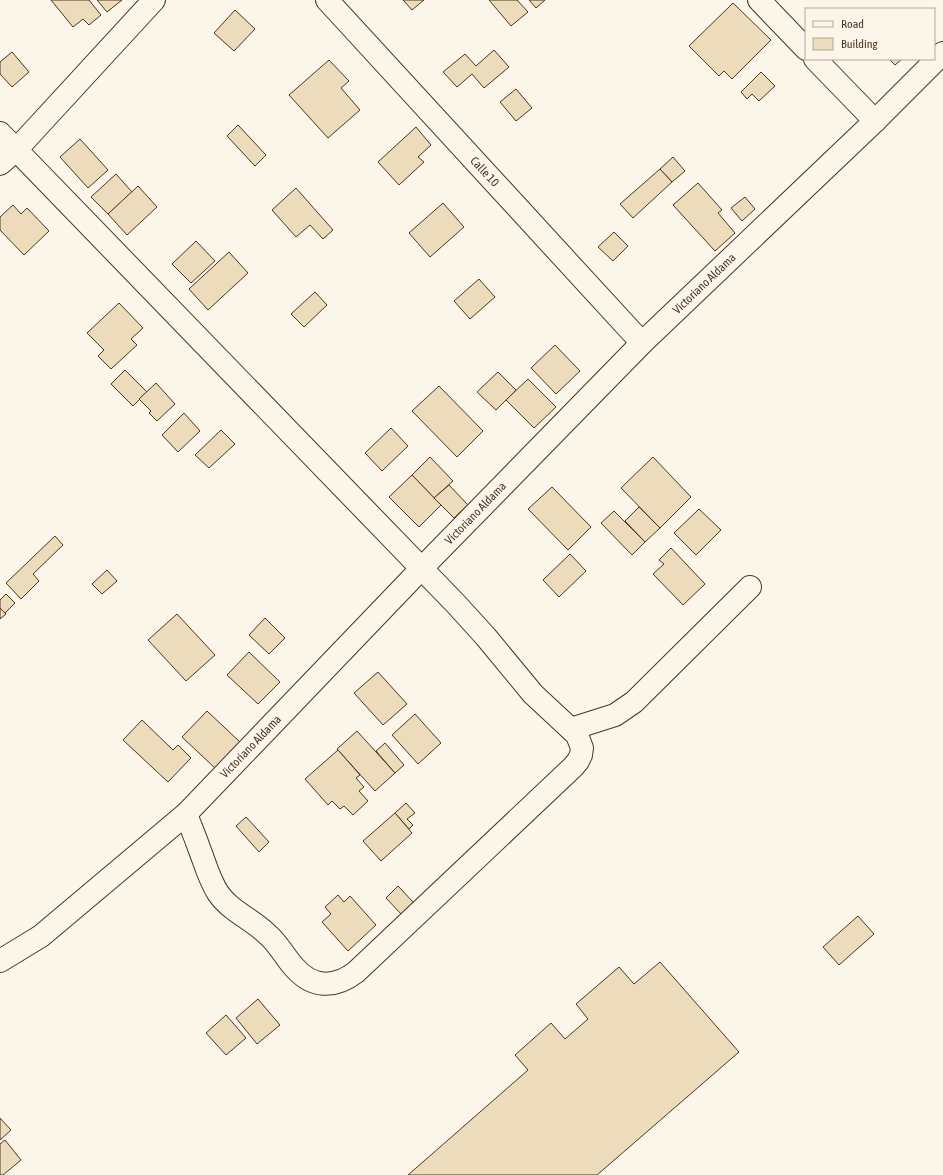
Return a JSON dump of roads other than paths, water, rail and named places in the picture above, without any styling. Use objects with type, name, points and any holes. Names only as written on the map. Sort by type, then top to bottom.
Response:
[{"type":"street","points":[[8,157],[154,0]]},
{"type":"street","name":"Calle 10","points":[[327,0],[642,343]]},
{"type":"street","points":[[758,0],[805,48]]},
{"type":"street","name":"Victoriano Aldama","points":[[0,961],[40,936],[186,814],[421,569],[642,343],[875,121],[943,53]]},
{"type":"street","points":[[816,60],[875,121]]},
{"type":"street","points":[[0,134],[8,157],[421,569],[486,637],[533,694],[578,736],[582,748],[581,755],[573,767],[356,972],[344,980],[334,983],[322,984],[305,977],[294,968],[267,933],[225,902],[213,884],[186,814]]},
{"type":"street","points":[[571,729],[615,715],[634,702],[750,587]]}]
